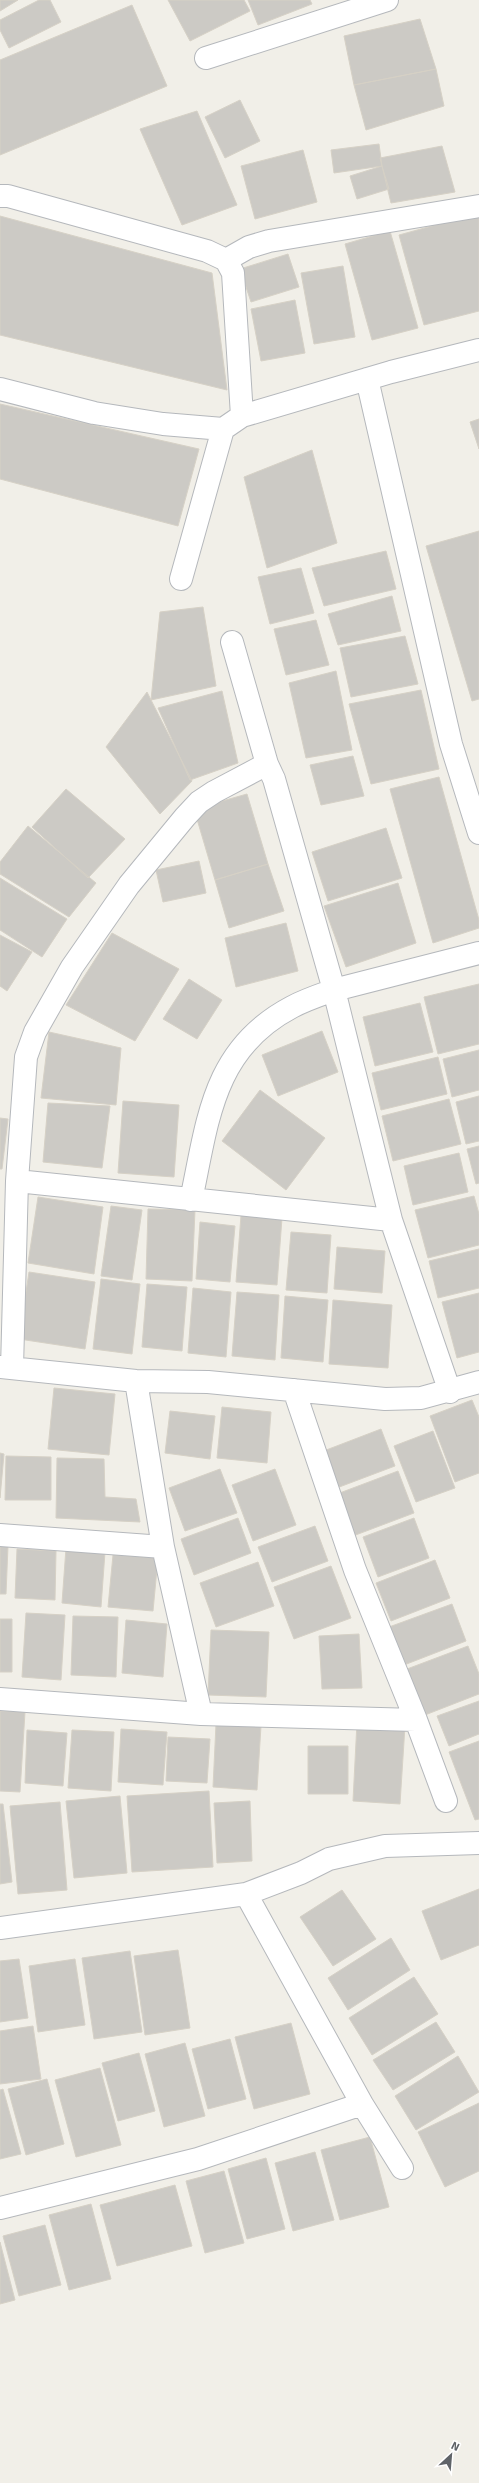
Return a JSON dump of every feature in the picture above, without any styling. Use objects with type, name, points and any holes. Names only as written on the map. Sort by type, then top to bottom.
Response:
[{"type":"street","points":[[206,58],[387,0]]},
{"type":"street","points":[[0,196],[8,196],[207,251],[226,260],[232,273],[242,416]]},
{"type":"street","points":[[226,260],[249,247],[269,241],[479,206]]},
{"type":"street","points":[[0,389],[94,413],[163,424],[223,429],[242,416],[367,379],[479,350]]},
{"type":"street","points":[[367,379],[452,744],[479,833]]},
{"type":"street","points":[[181,579],[223,429]]},
{"type":"street","points":[[232,642],[268,764],[274,779],[334,990],[390,1220],[450,1392]]},
{"type":"street","points":[[268,764],[214,792],[199,802],[184,817],[129,885],[72,968],[35,1032],[26,1057],[6,1368],[136,1381],[208,1382],[385,1399],[421,1398],[450,1392],[479,1382]]},
{"type":"street","points":[[191,1200],[213,1102],[227,1067],[254,1033],[291,1007],[334,990],[479,953]]},
{"type":"street","points":[[17,1181],[390,1220]]},
{"type":"street","points":[[136,1381],[163,1546],[201,1714]]},
{"type":"street","points":[[294,1390],[355,1570],[416,1720],[446,1801]]},
{"type":"street","points":[[0,1535],[163,1546]]},
{"type":"street","points":[[0,1699],[201,1714],[416,1720]]},
{"type":"street","points":[[0,1928],[246,1894],[301,1873],[329,1859],[385,1846],[479,1843]]},
{"type":"street","points":[[246,1894],[362,2104],[402,2168]]},
{"type":"street","points":[[0,2208],[198,2159],[362,2104]]},
{"type":"building","points":[[0,0],[18,0],[0,11]]},
{"type":"building","points":[[39,0],[50,0],[61,22],[9,48],[0,30],[0,20]]},
{"type":"building","points":[[168,0],[244,0],[250,11],[190,41]]},
{"type":"building","points":[[248,0],[310,0],[312,4],[258,25]]},
{"type":"building","points":[[132,5],[167,86],[0,155],[0,60]]},
{"type":"building","points":[[420,19],[436,69],[354,85],[344,36]]},
{"type":"building","points":[[436,69],[444,106],[366,130],[354,85]]},
{"type":"building","points":[[240,100],[260,141],[225,158],[205,117]]},
{"type":"building","points":[[197,111],[237,205],[182,225],[140,129]]},
{"type":"building","points":[[379,144],[382,166],[334,173],[331,150]]},
{"type":"building","points":[[442,146],[455,192],[391,203],[380,158]]},
{"type":"building","points":[[303,150],[317,202],[255,219],[241,166]]},
{"type":"building","points":[[382,166],[389,189],[357,199],[350,176]]},
{"type":"building","points":[[479,213],[479,311],[424,325],[399,235]]},
{"type":"building","points":[[0,216],[212,273],[227,390],[0,335]]},
{"type":"building","points":[[390,231],[418,328],[372,340],[345,244]]},
{"type":"building","points":[[288,254],[299,287],[251,302],[240,269]]},
{"type":"building","points":[[343,266],[355,337],[314,344],[301,273]]},
{"type":"building","points":[[295,300],[305,353],[261,361],[251,309]]},
{"type":"building","points":[[0,404],[199,449],[178,526],[0,479]]},
{"type":"building","points":[[479,419],[479,449],[470,422]]},
{"type":"building","points":[[312,450],[337,543],[267,568],[244,477]]},
{"type":"building","points":[[479,531],[479,699],[472,701],[426,546]]},
{"type":"building","points":[[386,551],[396,589],[324,606],[312,568]]},
{"type":"building","points":[[301,568],[314,613],[270,624],[258,577]]},
{"type":"building","points":[[392,596],[401,631],[338,645],[328,614]]},
{"type":"building","points":[[203,607],[216,686],[151,700],[160,612]]},
{"type":"building","points":[[316,620],[329,665],[286,675],[274,629]]},
{"type":"building","points":[[405,636],[418,684],[351,697],[340,648]]},
{"type":"building","points":[[336,671],[352,750],[306,758],[289,683]]},
{"type":"building","points":[[421,690],[439,769],[371,784],[349,704]]},
{"type":"building","points":[[222,691],[238,763],[190,780],[158,708]]},
{"type":"building","points":[[147,692],[192,781],[160,814],[106,747]]},
{"type":"building","points":[[353,756],[364,796],[321,805],[310,765]]},
{"type":"building","points":[[439,777],[479,920],[479,928],[433,943],[390,789]]},
{"type":"building","points":[[66,789],[125,839],[88,878],[32,827]]},
{"type":"building","points":[[247,794],[268,864],[215,880],[194,809]]},
{"type":"building","points":[[28,826],[96,883],[69,917],[0,874],[0,862]]},
{"type":"building","points":[[386,828],[402,878],[328,901],[312,852]]},
{"type":"building","points":[[199,861],[206,893],[163,902],[156,870]]},
{"type":"building","points":[[268,864],[284,911],[229,928],[215,880]]},
{"type":"building","points":[[0,878],[67,919],[42,957],[0,930]]},
{"type":"building","points":[[398,883],[416,943],[346,967],[324,906]]},
{"type":"building","points":[[286,923],[298,971],[236,987],[225,938]]},
{"type":"building","points":[[112,933],[179,969],[135,1041],[66,1005]]},
{"type":"building","points":[[0,935],[32,952],[7,991],[0,986]]},
{"type":"building","points":[[189,979],[222,1000],[197,1039],[163,1019]]},
{"type":"building","points":[[479,984],[479,1044],[438,1054],[424,997]]},
{"type":"building","points":[[420,1003],[433,1052],[375,1066],[363,1017]]},
{"type":"building","points":[[322,1031],[338,1072],[278,1096],[262,1055]]},
{"type":"building","points":[[49,1032],[121,1048],[116,1105],[41,1098]]},
{"type":"building","points":[[479,1050],[479,1090],[452,1097],[443,1059]]},
{"type":"building","points":[[438,1057],[447,1094],[381,1110],[372,1073]]},
{"type":"building","points":[[260,1090],[325,1138],[286,1190],[222,1141]]},
{"type":"building","points":[[479,1096],[479,1141],[466,1144],[456,1102]]},
{"type":"building","points":[[449,1099],[461,1144],[393,1161],[382,1116]]},
{"type":"building","points":[[123,1101],[179,1105],[174,1177],[118,1173]]},
{"type":"building","points":[[48,1103],[110,1106],[102,1168],[43,1162]]},
{"type":"building","points":[[0,1118],[8,1119],[2,1169],[0,1169]]},
{"type":"building","points":[[479,1146],[479,1183],[476,1184],[467,1149]]},
{"type":"building","points":[[459,1153],[468,1192],[413,1205],[404,1166]]},
{"type":"building","points":[[474,1196],[479,1214],[479,1245],[428,1258],[415,1210]]},
{"type":"building","points":[[38,1197],[103,1207],[94,1274],[28,1263]]},
{"type":"building","points":[[111,1206],[142,1210],[132,1280],[101,1276]]},
{"type":"building","points":[[148,1209],[195,1210],[192,1281],[146,1279]]},
{"type":"building","points":[[241,1215],[282,1218],[277,1285],[236,1282]]},
{"type":"building","points":[[200,1222],[235,1226],[230,1282],[196,1279]]},
{"type":"building","points":[[291,1232],[331,1235],[327,1293],[286,1290]]},
{"type":"building","points":[[337,1247],[385,1251],[382,1293],[334,1289]]},
{"type":"building","points":[[479,1249],[479,1288],[438,1298],[429,1261]]},
{"type":"building","points":[[29,1272],[95,1282],[85,1349],[19,1339]]},
{"type":"building","points":[[101,1279],[140,1284],[132,1354],[93,1349]]},
{"type":"building","points":[[147,1284],[187,1287],[182,1351],[142,1347]]},
{"type":"building","points":[[193,1288],[231,1292],[226,1357],[188,1353]]},
{"type":"building","points":[[237,1292],[279,1295],[275,1360],[232,1356]]},
{"type":"building","points":[[479,1293],[479,1352],[457,1358],[442,1302]]},
{"type":"building","points":[[285,1296],[328,1300],[323,1362],[281,1358]]},
{"type":"building","points":[[333,1300],[392,1305],[388,1368],[329,1364]]},
{"type":"building","points":[[54,1388],[115,1394],[109,1455],[48,1449]]},
{"type":"building","points":[[472,1400],[479,1417],[479,1473],[455,1482],[430,1416]]},
{"type":"building","points":[[222,1407],[271,1412],[267,1463],[217,1458]]},
{"type":"building","points":[[170,1411],[215,1416],[210,1459],[165,1453]]},
{"type":"building","points":[[381,1429],[395,1466],[334,1489],[321,1452]]},
{"type":"building","points":[[433,1431],[455,1488],[416,1502],[394,1446]]},
{"type":"building","points":[[0,1453],[4,1454],[0,1498]]},
{"type":"building","points":[[6,1456],[51,1457],[51,1500],[5,1500]]},
{"type":"building","points":[[57,1458],[104,1459],[105,1497],[136,1499],[140,1522],[56,1518]]},
{"type":"building","points":[[220,1469],[237,1513],[185,1531],[169,1488]]},
{"type":"building","points":[[275,1469],[296,1525],[253,1541],[232,1485]]},
{"type":"building","points":[[398,1471],[414,1513],[353,1536],[337,1494]]},
{"type":"building","points":[[238,1518],[251,1553],[194,1575],[181,1539]]},
{"type":"building","points":[[414,1518],[429,1558],[378,1577],[363,1537]]},
{"type":"building","points":[[315,1526],[328,1561],[272,1582],[258,1547]]},
{"type":"building","points":[[0,1545],[8,1546],[6,1594],[0,1594]]},
{"type":"building","points":[[66,1548],[105,1552],[101,1607],[62,1603]]},
{"type":"building","points":[[17,1549],[56,1551],[55,1600],[15,1598]]},
{"type":"building","points":[[113,1555],[158,1558],[153,1611],[108,1607]]},
{"type":"building","points":[[435,1560],[450,1598],[391,1621],[376,1583]]},
{"type":"building","points":[[258,1562],[274,1606],[216,1627],[200,1583]]},
{"type":"building","points":[[331,1566],[351,1618],[294,1639],[274,1587]]},
{"type":"building","points":[[452,1604],[466,1641],[404,1665],[389,1627]]},
{"type":"building","points":[[26,1613],[65,1615],[61,1680],[22,1677]]},
{"type":"building","points":[[73,1616],[118,1617],[116,1677],[71,1675]]},
{"type":"building","points":[[0,1619],[12,1619],[12,1672],[0,1672]]},
{"type":"building","points":[[126,1620],[167,1624],[163,1677],[122,1673]]},
{"type":"building","points":[[211,1630],[269,1632],[266,1697],[208,1695]]},
{"type":"building","points":[[359,1634],[362,1688],[322,1689],[319,1636]]},
{"type":"building","points":[[468,1646],[479,1674],[479,1694],[425,1715],[407,1669]]},
{"type":"building","points":[[479,1701],[479,1734],[449,1746],[437,1716]]},
{"type":"building","points":[[0,1711],[25,1712],[20,1792],[0,1791]]},
{"type":"building","points":[[357,1722],[405,1726],[400,1804],[353,1801]]},
{"type":"building","points":[[216,1724],[261,1726],[257,1790],[213,1787]]},
{"type":"building","points":[[121,1729],[167,1732],[163,1785],[118,1782]]},
{"type":"building","points":[[27,1730],[67,1733],[63,1786],[25,1783]]},
{"type":"building","points":[[72,1730],[114,1732],[111,1791],[68,1788]]},
{"type":"building","points":[[168,1737],[210,1739],[207,1783],[166,1781]]},
{"type":"building","points":[[479,1741],[479,1819],[475,1820],[449,1752]]},
{"type":"building","points":[[308,1746],[348,1746],[348,1794],[308,1794]]},
{"type":"building","points":[[209,1791],[213,1867],[132,1872],[127,1796]]},
{"type":"building","points":[[120,1796],[127,1873],[74,1878],[66,1801]]},
{"type":"building","points":[[250,1801],[252,1861],[217,1863],[214,1803]]},
{"type":"building","points":[[60,1802],[67,1890],[18,1894],[10,1806]]},
{"type":"building","points":[[0,1804],[3,1804],[12,1882],[0,1884]]},
{"type":"building","points":[[479,1889],[479,1945],[441,1960],[422,1911]]},
{"type":"building","points":[[342,1890],[376,1939],[333,1966],[300,1917]]},
{"type":"building","points":[[391,1938],[410,1970],[348,2010],[328,1978]]},
{"type":"building","points":[[178,1950],[190,2028],[145,2035],[134,1956]]},
{"type":"building","points":[[130,1951],[142,2032],[94,2039],[82,1958]]},
{"type":"building","points":[[19,1959],[28,2018],[0,2022],[0,1961]]},
{"type":"building","points":[[75,1959],[85,2025],[38,2032],[29,1966]]},
{"type":"building","points":[[414,1977],[438,2014],[372,2055],[349,2018]]},
{"type":"building","points":[[436,2022],[455,2052],[393,2090],[373,2060]]},
{"type":"building","points":[[291,2023],[310,2094],[254,2109],[235,2037]]},
{"type":"building","points":[[33,2026],[41,2079],[0,2084],[0,2031]]},
{"type":"building","points":[[230,2039],[246,2099],[208,2109],[192,2049]]},
{"type":"building","points":[[185,2043],[205,2116],[164,2127],[145,2054]]},
{"type":"building","points":[[139,2053],[155,2111],[118,2121],[102,2063]]},
{"type":"building","points":[[458,2056],[479,2092],[416,2130],[395,2096]]},
{"type":"building","points":[[100,2068],[121,2145],[76,2157],[55,2080]]},
{"type":"building","points":[[47,2079],[64,2144],[26,2155],[8,2089]]},
{"type":"building","points":[[3,2089],[21,2154],[0,2159],[0,2090]]},
{"type":"building","points":[[479,2103],[479,2171],[445,2187],[418,2132]]},
{"type":"building","points":[[370,2137],[389,2207],[340,2220],[321,2150]]},
{"type":"building","points":[[315,2152],[334,2220],[293,2231],[275,2163]]},
{"type":"building","points":[[266,2158],[285,2229],[247,2239],[228,2169]]},
{"type":"building","points":[[224,2171],[244,2243],[205,2253],[186,2181]]},
{"type":"building","points":[[175,2185],[192,2246],[117,2266],[100,2205]]},
{"type":"building","points":[[91,2204],[111,2279],[69,2290],[49,2215]]},
{"type":"building","points":[[45,2225],[61,2285],[19,2296],[3,2236]]},
{"type":"building","points":[[0,2242],[15,2300],[0,2304]]}]
